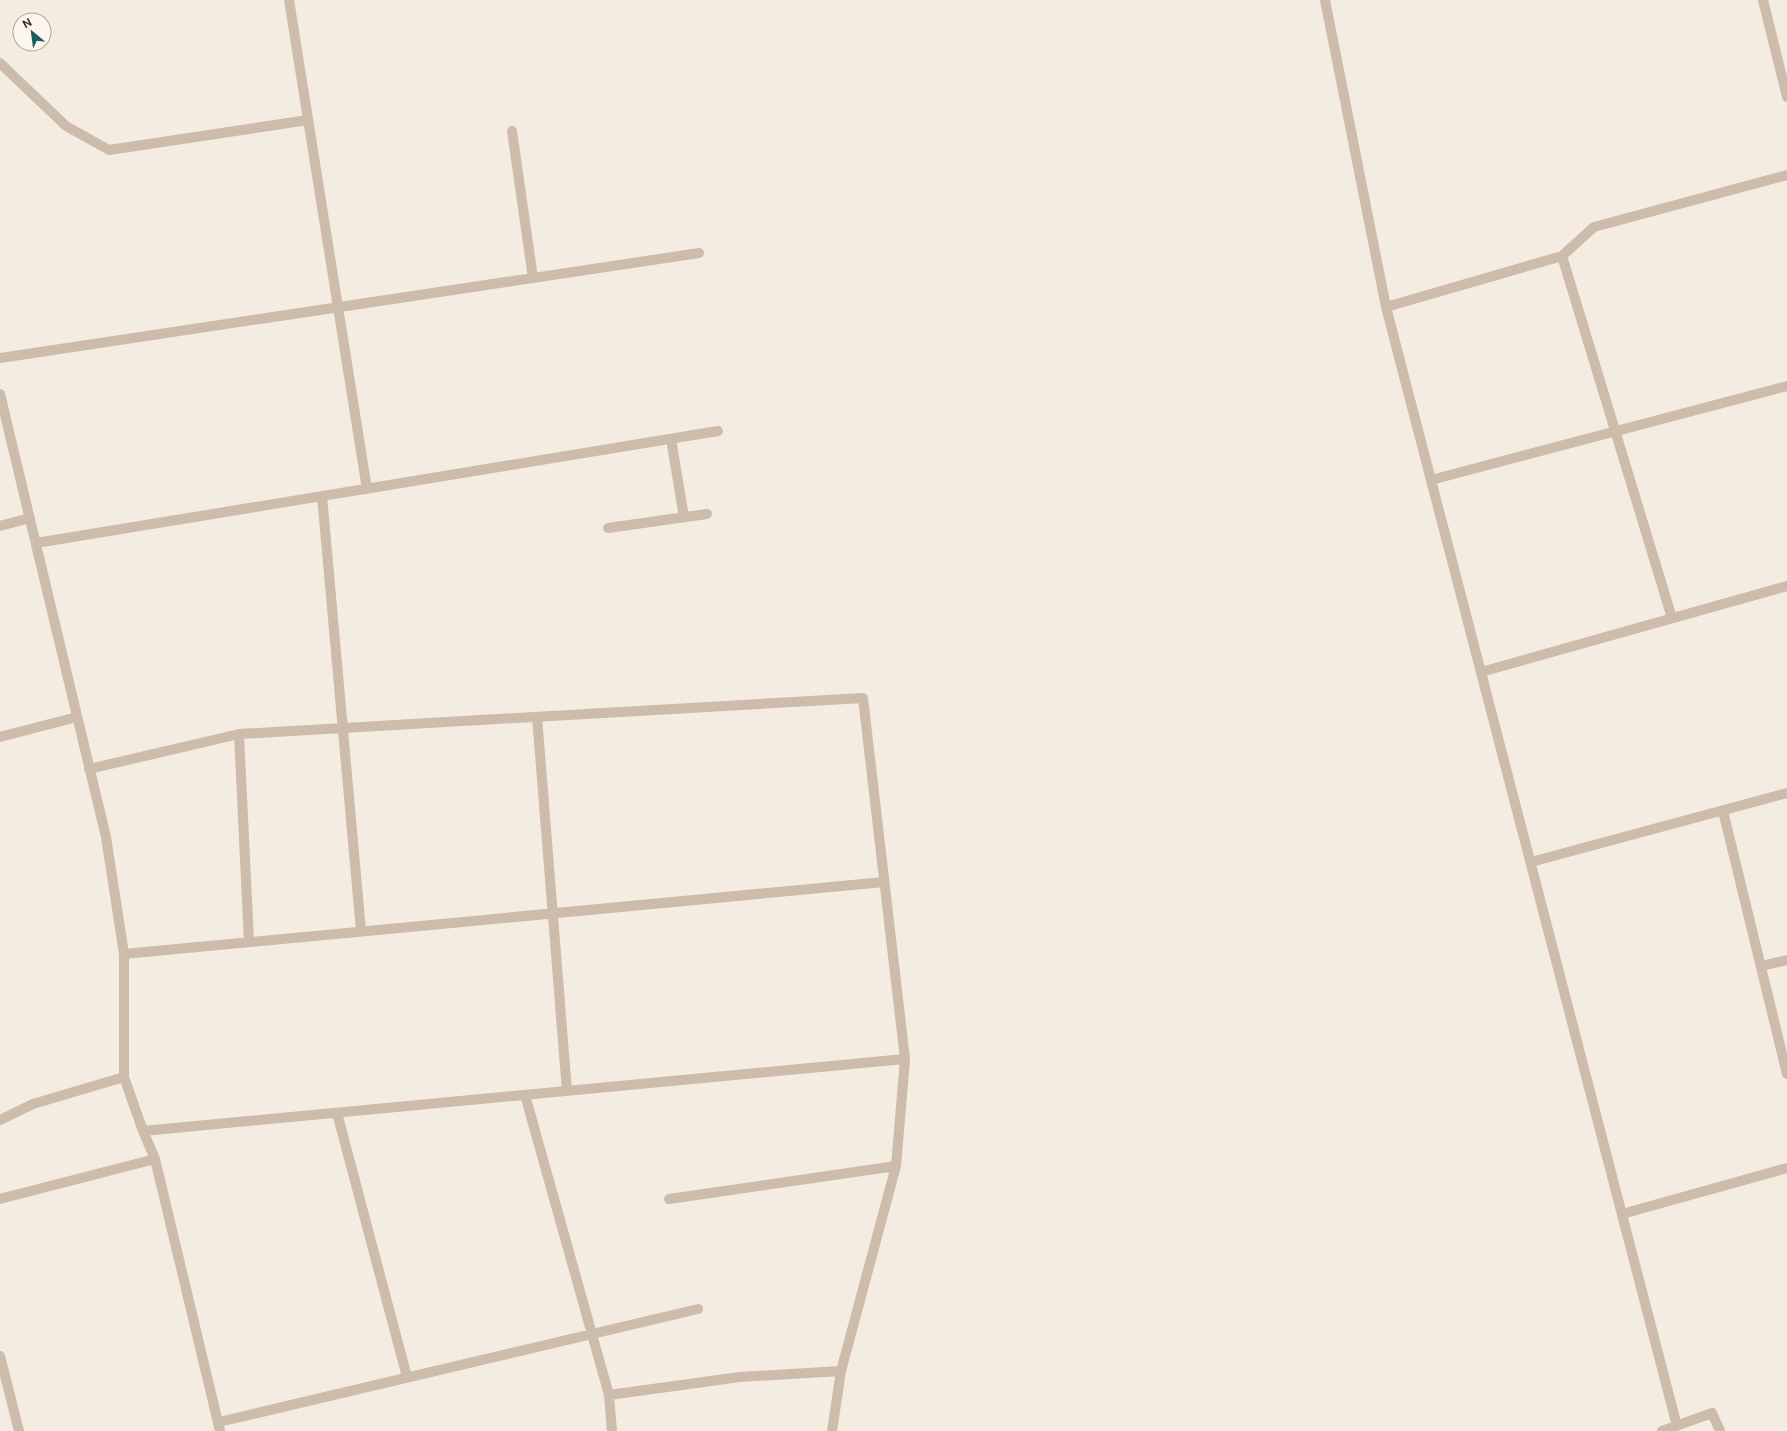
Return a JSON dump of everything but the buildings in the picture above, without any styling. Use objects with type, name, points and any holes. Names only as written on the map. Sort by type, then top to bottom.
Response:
[{"type":"street","points":[[288,0],[339,307],[367,489]]},
{"type":"street","points":[[1325,0],[1386,307],[1677,1426]]},
{"type":"street","points":[[1763,0],[1787,97]]},
{"type":"street","points":[[0,63],[66,126],[109,150],[308,120]]},
{"type":"street","points":[[512,131],[533,278]]},
{"type":"street","points":[[1386,307],[1562,256],[1594,227],[1787,175]]},
{"type":"street","points":[[0,358],[699,253]]},
{"type":"street","points":[[1562,256],[1672,618]]},
{"type":"street","points":[[1431,480],[1787,386]]},
{"type":"street","points":[[0,394],[106,836],[124,954],[124,1077],[142,1131],[155,1159],[220,1427],[407,1378],[698,1309]]},
{"type":"street","points":[[36,543],[718,431]]},
{"type":"street","points":[[671,439],[684,517]]},
{"type":"street","points":[[322,496],[361,931]]},
{"type":"street","points":[[608,528],[708,514]]},
{"type":"street","points":[[0,526],[30,518]]},
{"type":"street","points":[[1481,672],[1787,586]]},
{"type":"street","points":[[90,769],[239,734],[863,698],[905,1059],[896,1166],[841,1371],[832,1431]]},
{"type":"street","points":[[0,737],[77,717]]},
{"type":"street","points":[[537,717],[567,1091]]},
{"type":"street","points":[[239,734],[249,942]]},
{"type":"street","points":[[1531,862],[1787,794]]},
{"type":"street","points":[[1723,810],[1787,1074]]},
{"type":"street","points":[[124,954],[884,882]]},
{"type":"street","points":[[1761,966],[1787,960]]},
{"type":"street","points":[[142,1131],[905,1059]]},
{"type":"street","points":[[0,1120],[33,1104],[124,1077]]},
{"type":"street","points":[[525,1095],[608,1395],[612,1431]]},
{"type":"street","points":[[337,1113],[407,1378]]},
{"type":"street","points":[[0,1199],[155,1159]]},
{"type":"street","points":[[669,1199],[896,1166]]},
{"type":"street","points":[[1622,1214],[1787,1168]]},
{"type":"street","points":[[0,1356],[19,1431]]},
{"type":"street","points":[[608,1395],[740,1377],[841,1371]]},
{"type":"street","points":[[1662,1431],[1712,1413],[1720,1431]]}]
